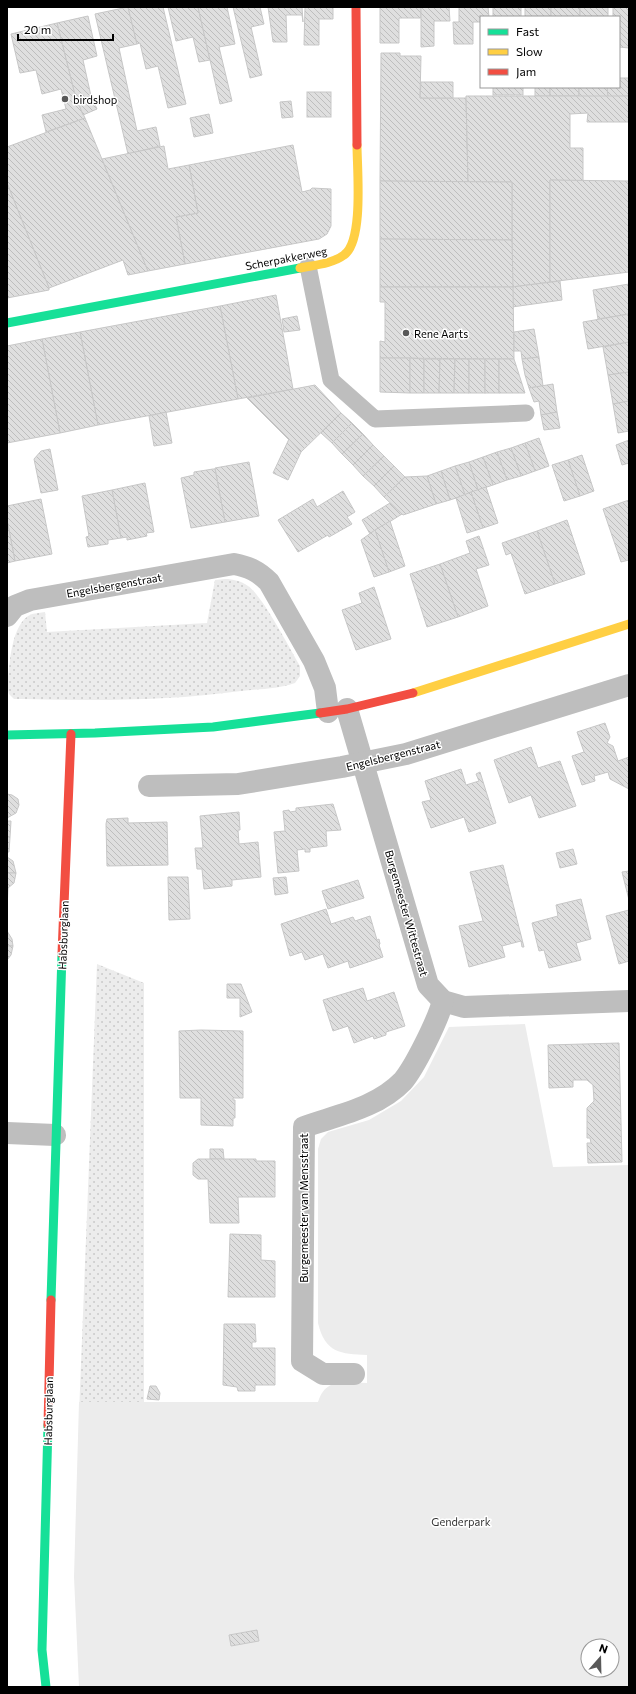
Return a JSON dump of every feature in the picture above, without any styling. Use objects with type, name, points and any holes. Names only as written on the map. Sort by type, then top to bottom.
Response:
[{"type":"street","name":"Scherpakkerweg","points":[[7,323],[332,262],[343,257],[354,243],[357,227],[356,7]]},
{"type":"street","name":"Engelsbergenstraat","points":[[7,616],[15,606],[30,600],[234,564],[249,567],[260,573],[269,582],[314,661],[325,688],[338,710]]},
{"type":"street","points":[[7,735],[71,734],[213,727],[338,710],[427,690],[629,624]]},
{"type":"street","name":"Engelsbergenstraat","points":[[149,786],[238,784],[311,774],[406,754],[629,685]]},
{"type":"street","name":"Burgemeester Wittestraat","points":[[338,710],[362,763],[428,985],[442,1002]]},
{"type":"street","name":"Habsburglaan","points":[[46,1687],[42,1650],[55,1135],[71,734]]},
{"type":"street","points":[[442,1002],[464,1006],[629,1001]]},
{"type":"street","name":"Burgemeester van Mensstraat","points":[[354,1374],[323,1374],[302,1361],[304,1127],[363,1107],[383,1097],[403,1080],[416,1061],[427,1040],[440,1012],[442,1002]]},
{"type":"street","points":[[7,1133],[55,1135]]},
{"type":"lane","points":[[308,266],[331,380],[375,420],[526,413]]},
{"type":"green space","points":[[231,579],[243,583],[254,591],[261,600],[300,666],[300,676],[295,683],[268,688],[186,697],[104,700],[14,699],[9,694],[7,686],[10,657],[15,635],[19,626],[32,614],[45,612],[47,632],[207,623],[215,580]]},
{"type":"green space","points":[[97,964],[144,983],[144,1402],[292,1402],[79,1414]]},
{"type":"green space","name":"Genderpark","points":[[525,1024],[553,1167],[629,1165],[629,1687],[79,1687],[74,1577],[79,1402],[318,1402],[326,1388],[331,1385],[344,1382],[367,1383],[367,1355],[349,1354],[335,1350],[325,1341],[318,1323],[318,1149],[321,1139],[328,1132],[369,1120],[401,1101],[424,1077],[449,1027]]},
{"type":"building","points":[[128,7],[137,44],[119,48],[137,131],[156,127],[160,146],[128,154],[95,14]]},
{"type":"building","points":[[128,7],[163,7],[186,104],[168,108],[158,66],[146,69],[140,43],[137,44]]},
{"type":"building","points":[[168,7],[198,7],[210,60],[199,62],[193,37],[176,41]]},
{"type":"building","points":[[198,7],[227,7],[235,44],[219,47],[232,101],[220,104]]},
{"type":"building","points":[[233,7],[260,7],[264,24],[251,27],[262,75],[250,78]]},
{"type":"building","points":[[268,7],[302,7],[303,22],[302,15],[286,15],[287,42],[273,42]]},
{"type":"building","points":[[305,7],[333,7],[333,19],[319,19],[319,45],[304,45]]},
{"type":"building","points":[[380,7],[421,7],[421,18],[399,18],[399,43],[380,43]]},
{"type":"building","points":[[421,7],[449,7],[450,21],[434,21],[434,46],[421,47]]},
{"type":"building","points":[[459,7],[488,7],[489,16],[480,16],[480,22],[473,22],[473,44],[454,44],[453,22],[459,22]]},
{"type":"building","points":[[493,7],[521,7],[521,16],[493,16]]},
{"type":"building","points":[[525,7],[551,7],[551,16],[525,16]]},
{"type":"building","points":[[551,7],[580,7],[580,16],[551,16]]},
{"type":"building","points":[[580,7],[608,7],[608,16],[580,16]]},
{"type":"building","points":[[613,7],[629,7],[629,48],[620,47],[620,16],[613,16]]},
{"type":"building","points":[[88,16],[97,56],[83,60],[91,96],[76,99],[57,23]]},
{"type":"building","points":[[57,23],[76,99],[85,118],[46,132],[42,115],[66,109],[61,89],[42,94],[36,70],[20,73],[11,34]]},
{"type":"building","points":[[381,53],[400,53],[400,56],[421,56],[420,98],[466,98],[468,182],[380,181]]},
{"type":"building","points":[[620,78],[629,78],[629,96],[608,97],[607,88],[620,88]]},
{"type":"building","points":[[421,82],[453,82],[453,98],[420,98]]},
{"type":"building","points":[[493,88],[523,88],[523,95],[493,95]]},
{"type":"building","points":[[535,88],[550,88],[550,96],[535,96]]},
{"type":"building","points":[[550,88],[579,88],[579,96],[550,96]]},
{"type":"building","points":[[579,88],[607,88],[608,97],[579,97]]},
{"type":"building","points":[[307,92],[331,92],[331,117],[307,117]]},
{"type":"building","points":[[91,96],[97,109],[83,115],[78,102]]},
{"type":"building","points":[[466,96],[629,96],[629,122],[587,122],[588,113],[570,114],[570,148],[583,148],[583,181],[550,180],[550,282],[512,287],[512,182],[468,182]]},
{"type":"building","points":[[291,101],[293,117],[282,118],[280,102]]},
{"type":"building","points":[[209,114],[213,133],[194,137],[190,118]]},
{"type":"building","points":[[85,118],[148,271],[128,275],[123,260],[49,288],[7,183],[7,147]]},
{"type":"building","points":[[293,145],[302,192],[312,188],[331,189],[331,226],[327,234],[319,239],[185,264],[176,217],[198,213],[189,165]]},
{"type":"building","points":[[164,146],[168,169],[189,165],[198,213],[176,217],[185,264],[148,271],[102,159]]},
{"type":"building","points":[[550,180],[629,181],[629,272],[550,282]]},
{"type":"building","points":[[380,181],[512,182],[512,240],[380,239]]},
{"type":"building","points":[[7,183],[49,290],[7,298]]},
{"type":"building","points":[[380,239],[512,240],[513,287],[380,287]]},
{"type":"building","points":[[560,281],[562,300],[512,307],[512,287]]},
{"type":"building","points":[[629,284],[629,314],[598,319],[593,290]]},
{"type":"building","points":[[380,287],[513,287],[514,359],[380,358],[380,341],[385,342],[385,302],[380,302]]},
{"type":"building","points":[[276,295],[293,389],[238,399],[220,306]]},
{"type":"building","points":[[220,306],[238,399],[98,425],[80,332]]},
{"type":"building","points":[[629,314],[629,342],[588,349],[583,322]]},
{"type":"building","points":[[297,316],[300,330],[284,332],[282,319]]},
{"type":"building","points":[[534,329],[539,357],[522,359],[521,351],[514,351],[514,332]]},
{"type":"building","points":[[80,332],[98,425],[60,433],[42,339]]},
{"type":"building","points":[[42,339],[60,433],[7,443],[7,346]]},
{"type":"building","points":[[629,342],[629,372],[608,375],[603,347]]},
{"type":"building","points":[[539,357],[543,386],[529,388],[522,359]]},
{"type":"building","points":[[380,358],[410,358],[410,393],[380,392]]},
{"type":"building","points":[[410,358],[424,359],[424,393],[410,393]]},
{"type":"building","points":[[424,359],[440,359],[439,393],[424,393]]},
{"type":"building","points":[[440,359],[455,359],[454,393],[439,393]]},
{"type":"building","points":[[455,359],[469,359],[469,393],[454,393]]},
{"type":"building","points":[[469,359],[485,359],[485,393],[469,393]]},
{"type":"building","points":[[485,359],[499,359],[499,393],[485,393]]},
{"type":"building","points":[[499,359],[514,359],[525,393],[499,393]]},
{"type":"building","points":[[629,372],[629,401],[613,404],[608,375]]},
{"type":"building","points":[[553,384],[557,412],[541,415],[539,401],[534,402],[529,388]]},
{"type":"building","points":[[315,385],[341,413],[301,452],[247,398]]},
{"type":"building","points":[[629,401],[629,431],[618,433],[613,404]]},
{"type":"building","points":[[166,412],[172,443],[154,446],[149,416]]},
{"type":"building","points":[[557,412],[560,428],[544,430],[541,415]]},
{"type":"building","points":[[341,413],[352,423],[332,443],[321,433]]},
{"type":"building","points":[[352,423],[363,434],[342,454],[332,443]]},
{"type":"building","points":[[363,434],[373,445],[353,465],[342,454]]},
{"type":"building","points":[[539,438],[549,466],[535,471],[525,443]]},
{"type":"building","points":[[289,439],[301,452],[288,480],[273,473]]},
{"type":"building","points":[[629,440],[629,463],[622,465],[616,445]]},
{"type":"building","points":[[525,443],[535,471],[521,476],[511,448]]},
{"type":"building","points":[[373,445],[384,456],[363,476],[353,465]]},
{"type":"building","points":[[511,448],[521,476],[507,480],[497,452]]},
{"type":"building","points":[[50,449],[58,490],[41,493],[34,459],[41,451]]},
{"type":"building","points":[[497,452],[507,480],[493,485],[483,457]]},
{"type":"building","points":[[582,455],[594,491],[580,496],[568,460]]},
{"type":"building","points":[[384,456],[394,466],[374,486],[363,476]]},
{"type":"building","points":[[483,457],[493,485],[478,490],[469,462]]},
{"type":"building","points":[[568,460],[580,496],[564,501],[552,465]]},
{"type":"building","points":[[249,462],[259,516],[225,522],[215,468]]},
{"type":"building","points":[[469,462],[478,490],[465,495],[455,466]]},
{"type":"building","points":[[394,466],[405,477],[384,497],[374,486]]},
{"type":"building","points":[[455,466],[465,495],[450,500],[441,471]]},
{"type":"building","points":[[215,469],[225,522],[191,528],[181,478],[194,475],[194,472]]},
{"type":"building","points":[[441,471],[450,500],[436,504],[427,476]]},
{"type":"building","points":[[427,476],[436,504],[403,515],[384,497],[405,477]]},
{"type":"building","points":[[145,483],[154,532],[146,533],[147,536],[127,540],[127,537],[121,538],[112,490]]},
{"type":"building","points":[[486,487],[498,523],[483,528],[471,492]]},
{"type":"building","points":[[112,490],[121,538],[108,540],[108,544],[88,547],[86,537],[89,536],[82,496]]},
{"type":"building","points":[[343,491],[355,512],[347,517],[352,524],[329,537],[328,535],[298,552],[278,520],[313,499],[317,507]]},
{"type":"building","points":[[471,492],[483,528],[467,533],[456,498]]},
{"type":"building","points":[[41,499],[52,554],[15,561],[7,520],[7,506]]},
{"type":"building","points":[[629,500],[629,560],[621,562],[603,509]]},
{"type":"building","points":[[390,503],[402,514],[370,534],[362,520]]},
{"type":"building","points":[[7,520],[15,561],[7,563]]},
{"type":"building","points":[[567,520],[585,574],[555,584],[537,531]]},
{"type":"building","points":[[390,521],[405,566],[389,572],[375,530]]},
{"type":"building","points":[[375,530],[389,572],[374,577],[361,540]]},
{"type":"building","points":[[537,531],[555,584],[525,594],[511,553],[506,555],[502,543]]},
{"type":"building","points":[[479,536],[489,565],[476,569],[488,606],[458,617],[440,564],[470,553],[466,541]]},
{"type":"building","points":[[440,564],[458,617],[427,627],[410,574]]},
{"type":"building","points":[[374,587],[391,639],[356,650],[342,610],[362,603],[359,593]]},
{"type":"building","points":[[605,723],[610,737],[607,743],[613,746],[618,761],[629,757],[629,789],[610,779],[608,772],[594,776],[595,781],[582,785],[572,756],[584,752],[577,732]]},
{"type":"building","points":[[531,747],[538,768],[560,761],[576,806],[539,818],[531,795],[509,803],[494,760]]},
{"type":"building","points":[[461,769],[466,785],[479,781],[476,774],[480,772],[496,823],[469,832],[464,817],[431,828],[422,802],[431,800],[425,781]]},
{"type":"building","points":[[7,794],[18,799],[19,805],[16,813],[7,818]]},
{"type":"building","points":[[333,804],[341,830],[326,831],[327,846],[310,848],[310,852],[305,852],[305,849],[297,850],[299,871],[278,873],[274,832],[285,831],[283,811],[289,810],[290,812],[296,811],[296,808]]},
{"type":"building","points":[[239,812],[239,844],[258,842],[261,877],[232,880],[232,886],[204,889],[202,869],[197,869],[195,848],[203,848],[200,816]]},
{"type":"building","points":[[128,818],[128,823],[167,822],[168,865],[107,866],[107,819]]},
{"type":"building","points":[[7,821],[11,821],[10,837],[7,837]]},
{"type":"building","points":[[7,837],[10,837],[9,852],[7,852]]},
{"type":"building","points":[[573,849],[577,864],[560,868],[556,853]]},
{"type":"building","points":[[7,857],[13,861],[16,873],[7,873]]},
{"type":"building","points":[[503,865],[524,947],[522,947],[521,941],[502,946],[505,957],[469,967],[459,926],[483,921],[470,872]]},
{"type":"building","points":[[629,871],[629,900],[622,872]]},
{"type":"building","points":[[7,873],[16,873],[14,883],[8,888],[7,909]]},
{"type":"building","points":[[168,877],[188,877],[190,919],[169,920]]},
{"type":"building","points":[[286,877],[288,893],[275,895],[273,878]]},
{"type":"building","points":[[358,880],[364,898],[328,909],[322,891]]},
{"type":"building","points":[[581,899],[591,939],[576,943],[581,960],[549,968],[544,950],[539,951],[532,923],[558,916],[556,905]]},
{"type":"building","points":[[326,909],[331,924],[353,917],[355,921],[370,916],[377,940],[379,939],[379,945],[383,957],[350,968],[348,961],[328,968],[323,954],[305,960],[302,952],[290,956],[281,924]]},
{"type":"building","points":[[629,910],[629,961],[619,964],[606,916]]},
{"type":"building","points":[[7,931],[12,939],[13,946],[7,946]]},
{"type":"building","points":[[7,946],[13,946],[11,955],[7,960]]},
{"type":"building","points":[[227,984],[241,984],[252,1012],[240,1017],[240,998],[227,998]]},
{"type":"building","points":[[363,988],[367,1001],[394,992],[405,1026],[386,1032],[386,1035],[374,1039],[373,1036],[354,1043],[348,1026],[333,1031],[323,1000]]},
{"type":"building","points":[[179,1031],[243,1031],[243,1098],[233,1098],[233,1100],[235,1100],[235,1118],[233,1118],[233,1126],[201,1125],[201,1098],[180,1098]]},
{"type":"building","points":[[619,1043],[622,1162],[588,1163],[587,1143],[591,1143],[590,1138],[587,1138],[587,1108],[594,1101],[593,1085],[587,1080],[573,1080],[573,1087],[549,1088],[548,1045]]},
{"type":"building","points":[[210,1149],[223,1149],[224,1159],[210,1159]]},
{"type":"building","points":[[198,1159],[256,1159],[256,1161],[275,1161],[275,1197],[238,1197],[239,1223],[210,1223],[208,1179],[198,1179],[193,1175],[193,1163]]},
{"type":"building","points":[[230,1234],[261,1235],[261,1260],[275,1261],[275,1297],[228,1297]]},
{"type":"building","points":[[224,1324],[255,1324],[256,1342],[252,1342],[252,1348],[275,1348],[275,1385],[255,1385],[255,1391],[238,1391],[237,1387],[223,1385]]},
{"type":"building","points":[[150,1386],[156,1386],[160,1393],[159,1400],[147,1399]]},
{"type":"building","points":[[257,1630],[259,1641],[231,1646],[229,1635]]},
{"type":"traffic: fast","points":[[7,323],[300,268]]},
{"type":"traffic: fast","points":[[7,735],[95,733],[213,727],[320,713]]},
{"type":"traffic: fast","points":[[51,1300],[62,954]]},
{"type":"traffic: fast","points":[[46,1687],[42,1650],[48,1425]]},
{"type":"traffic: slow","points":[[300,268],[323,264],[339,258],[344,255],[350,247],[357,220],[357,145]]},
{"type":"traffic: slow","points":[[413,693],[629,624]]},
{"type":"traffic: jam","points":[[356,7],[357,145]]},
{"type":"traffic: jam","points":[[320,713],[347,709],[413,693]]},
{"type":"traffic: jam","points":[[62,954],[71,734]]},
{"type":"traffic: jam","points":[[48,1425],[51,1300]]},
{"type":"place","name":"birdshop","points":[[65,99]]},
{"type":"place","name":"Rene Aarts","points":[[406,333]]}]
